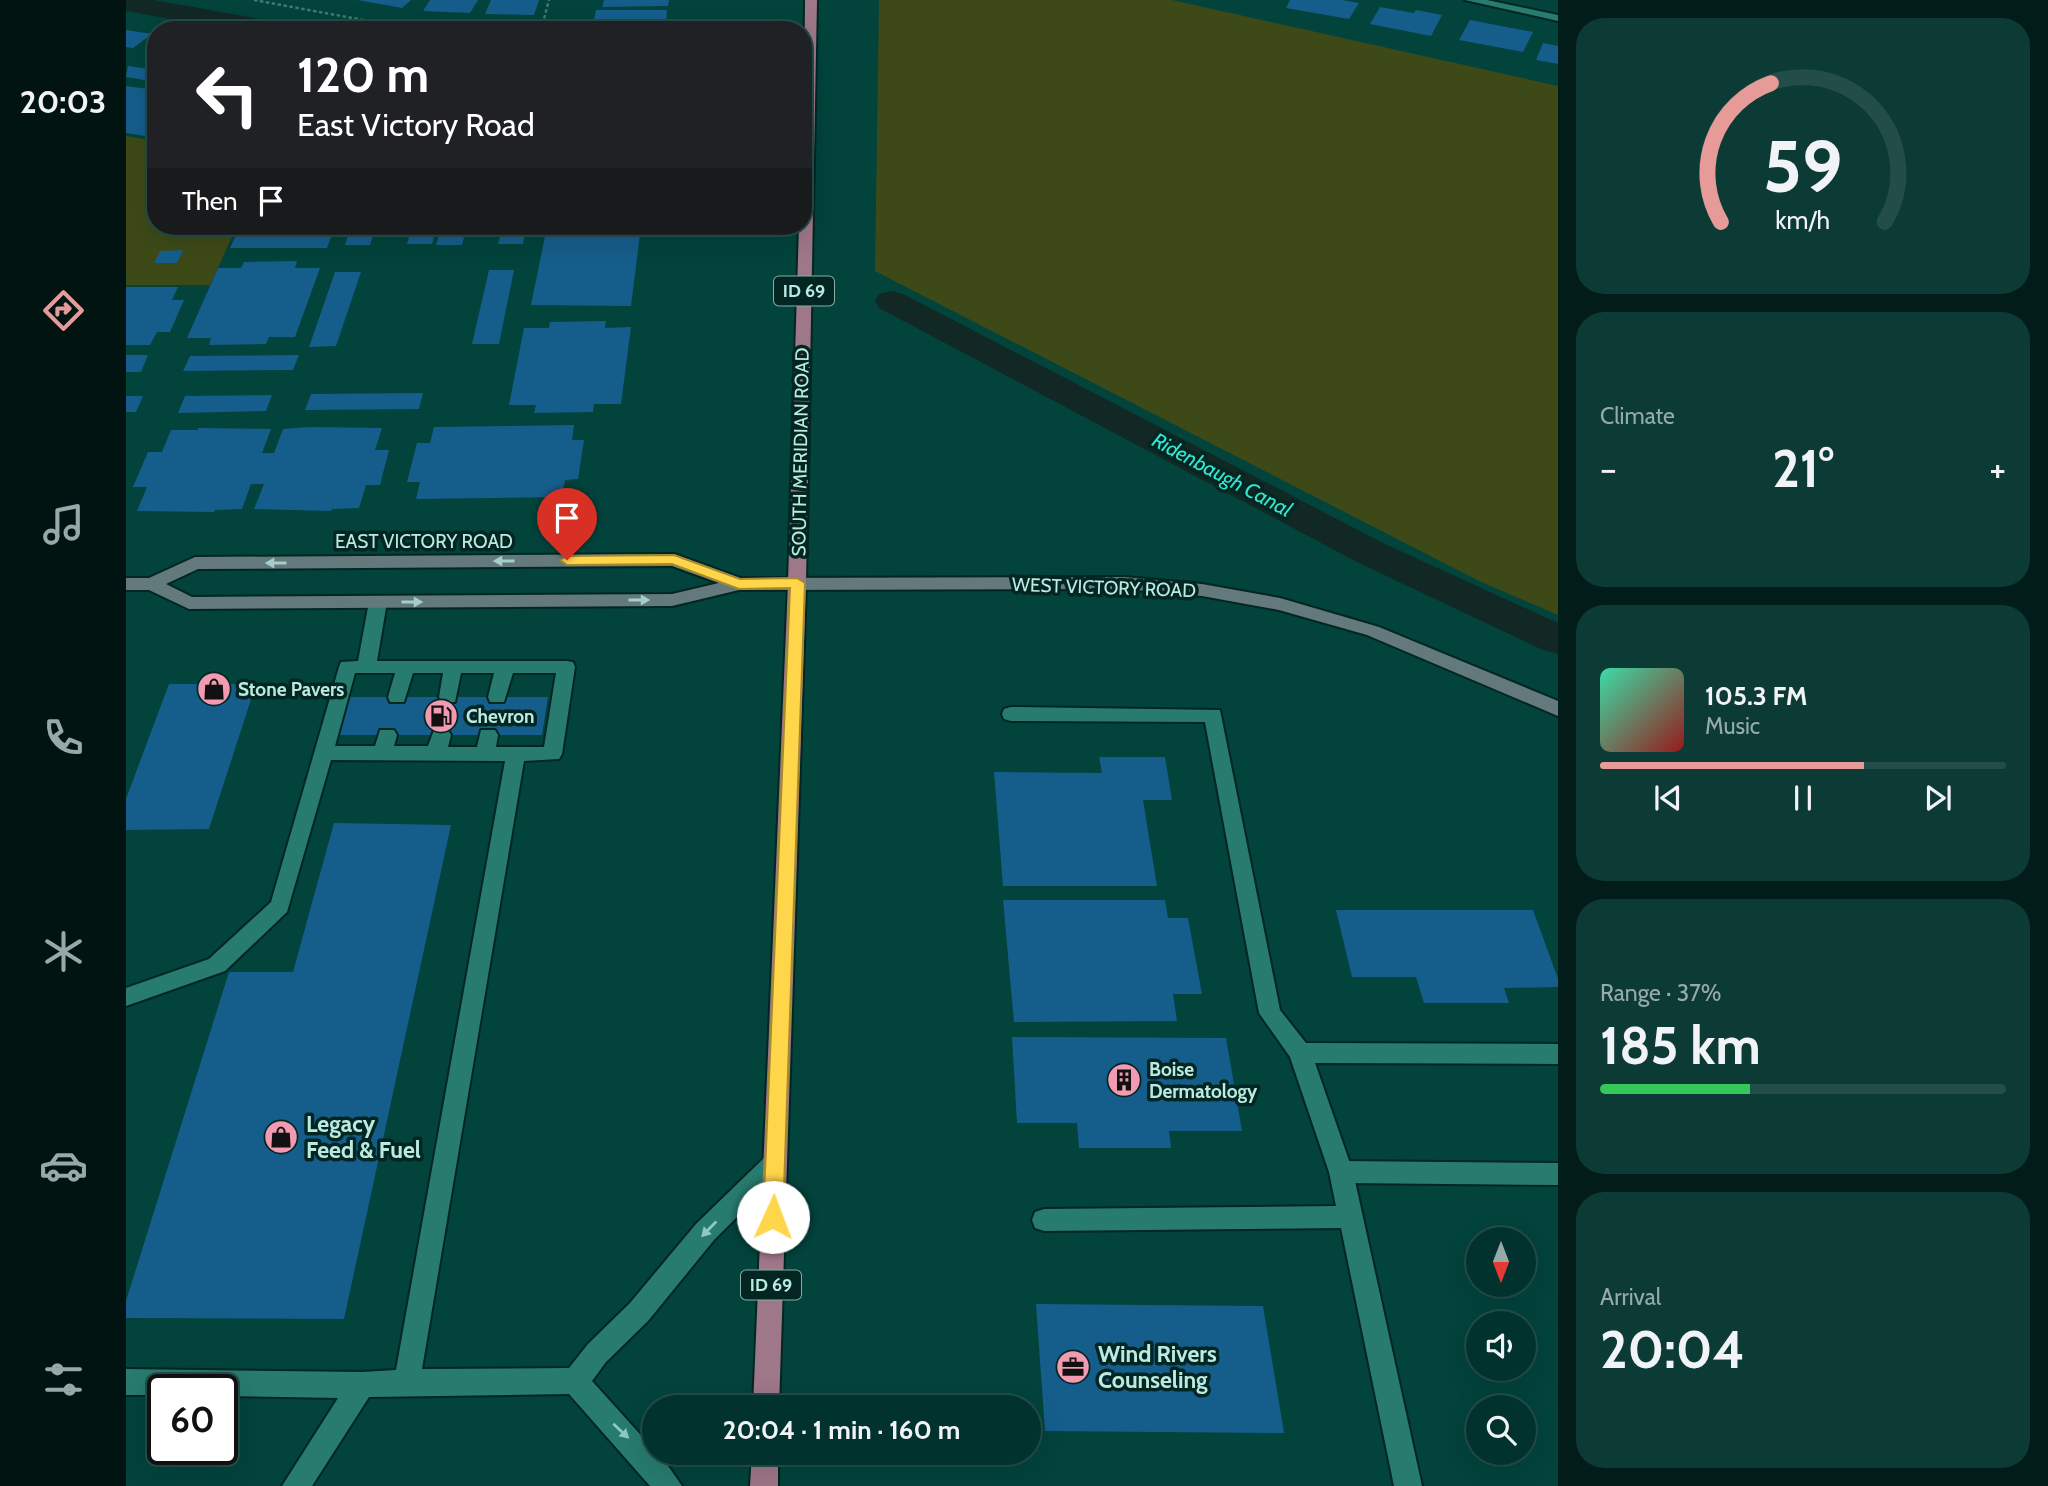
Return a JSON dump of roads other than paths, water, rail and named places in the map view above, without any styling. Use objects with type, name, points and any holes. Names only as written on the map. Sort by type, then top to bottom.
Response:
[{"type":"main road","name":"SOUTH MERIDIAN ROAD","points":[[810,21],[811,0]]},
{"type":"main road","name":"SOUTH MERIDIAN ROAD","points":[[766,1395],[797,583],[805,235]]},
{"type":"main road","name":"EAST VICTORY ROAD","points":[[126,584],[152,584],[195,563],[674,559],[739,584]]},
{"type":"main road","name":"EAST VICTORY ROAD","points":[[152,584],[189,603],[672,600],[739,584],[797,583]]},
{"type":"main road","name":"WEST VICTORY ROAD","points":[[797,583],[1124,583],[1202,590],[1280,604],[1373,631],[1558,709]]},
{"type":"main road","points":[[764,1486],[765,1465]]},
{"type":"street","points":[[1471,0],[1558,18]]},
{"type":"street","points":[[366,667],[378,602]]},
{"type":"street","points":[[126,997],[217,965],[280,906],[323,753],[348,667],[566,667],[552,754],[516,754],[487,745],[439,744],[385,744],[323,753]]},
{"type":"street","points":[[397,697],[406,667]]},
{"type":"street","points":[[448,697],[453,667]]},
{"type":"street","points":[[497,697],[505,667]]},
{"type":"street","points":[[1011,714],[1213,715],[1270,1013],[1300,1053],[1341,1172],[1408,1486]]},
{"type":"street","points":[[407,1382],[516,754]]},
{"type":"street","points":[[1300,1053],[1558,1054]]},
{"type":"street","points":[[575,1381],[597,1353],[639,1312],[705,1231],[775,1163]]},
{"type":"street","points":[[1341,1172],[1558,1174]]},
{"type":"street","points":[[1044,1220],[1351,1217]]},
{"type":"street","points":[[126,1382],[362,1385],[407,1382],[575,1381]]},
{"type":"street","points":[[575,1381],[632,1442],[668,1486]]},
{"type":"street","points":[[296,1486],[362,1385]]},
{"type":"waterway","name":"Ridenbaugh Canal","points":[[126,3],[227,21]]},
{"type":"waterway","name":"Ridenbaugh Canal","points":[[891,301],[1371,553],[1558,640]]},
{"type":"place","name":"Stone Pavers","points":[[214,689]]},
{"type":"place","name":"Chevron","points":[[441,716]]},
{"type":"place","name":"Boise Dermatology","points":[[1124,1080]]},
{"type":"place","name":"Legacy Feed & Fuel","points":[[281,1137]]},
{"type":"place","name":"Wind Rivers Counseling","points":[[1073,1367]]}]
